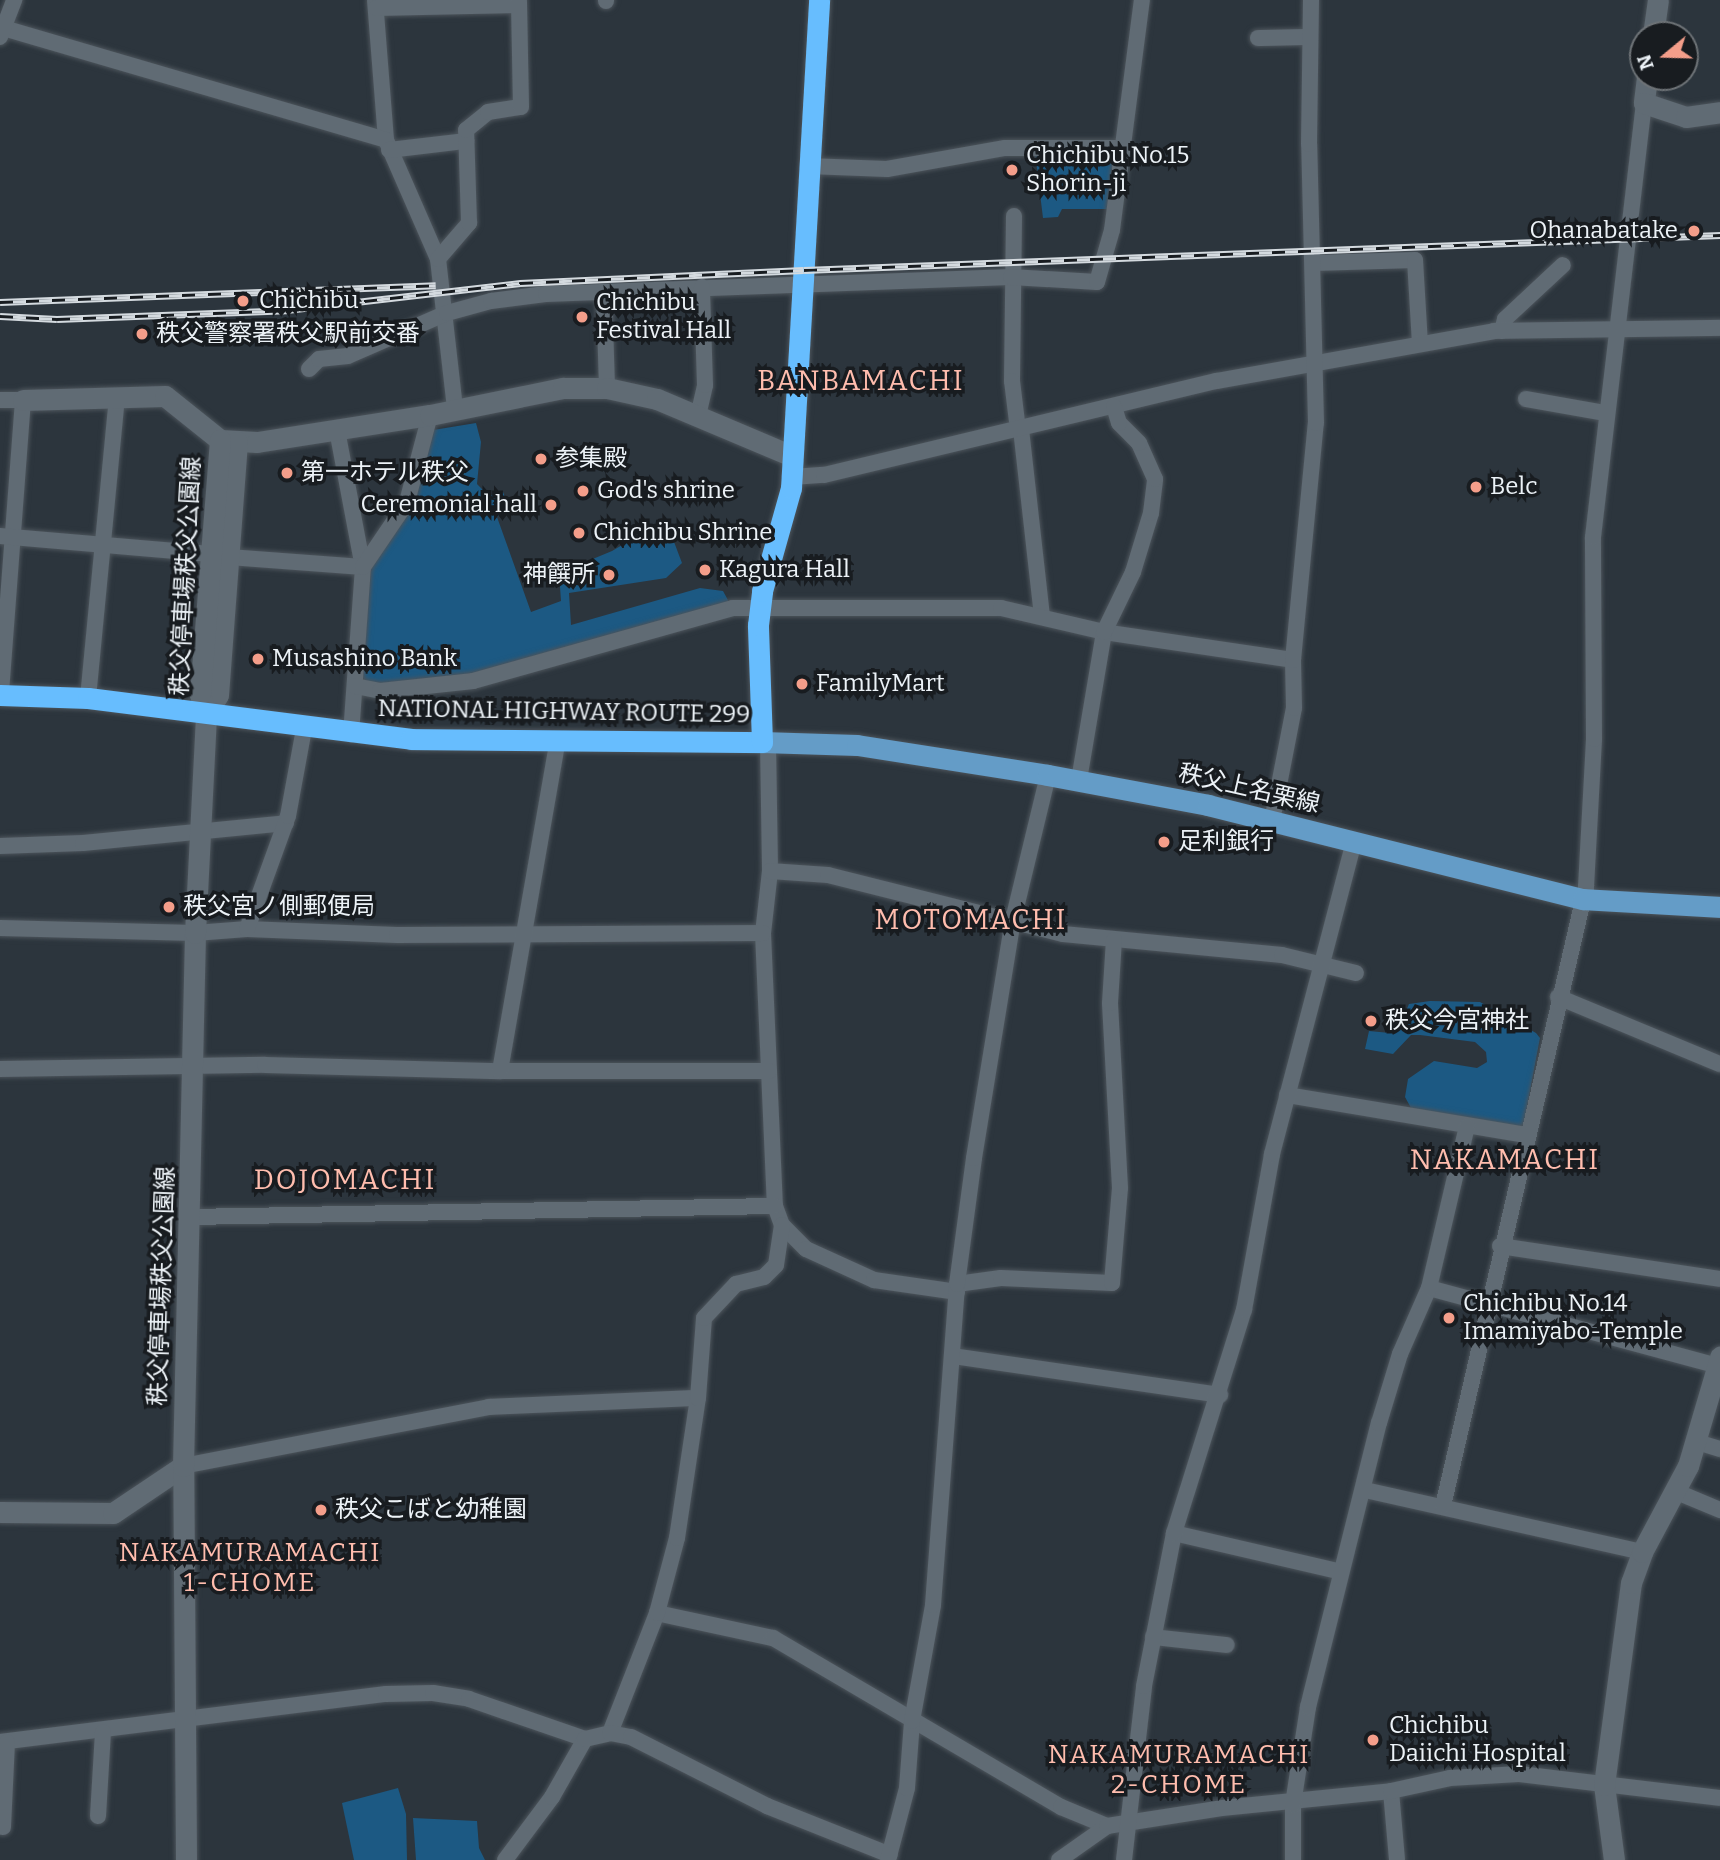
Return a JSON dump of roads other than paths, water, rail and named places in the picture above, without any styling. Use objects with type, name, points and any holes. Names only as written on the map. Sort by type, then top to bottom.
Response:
[{"type":"highway","name":"NATIONAL HIGHWAY ROUTE 299","points":[[0,695],[88,698],[351,735],[765,742],[759,610],[792,467],[819,0]]},
{"type":"main road","name":"秩父上名栗線","points":[[765,742],[857,745],[1079,780],[1272,821],[1583,899],[1720,907]]},
{"type":"street","points":[[14,0],[1,31],[387,145],[466,141]]},
{"type":"street","points":[[309,369],[319,359],[348,356],[447,313],[491,301],[604,292],[804,283],[1011,277],[1097,282],[1112,230],[1142,0]]},
{"type":"street","points":[[1272,821],[1294,708],[1293,660],[1311,490],[1316,363],[1308,144],[1311,0]]},
{"type":"street","points":[[1655,21],[1658,0]]},
{"type":"street","points":[[438,259],[469,223],[466,130],[474,120],[488,112],[521,107],[519,3],[376,4],[387,145],[438,259],[447,313],[455,409]]},
{"type":"street","points":[[1258,38],[1310,37]]},
{"type":"street","points":[[1443,1506],[1486,1304],[1583,899],[1592,802],[1592,537],[1645,91]]},
{"type":"street","points":[[1644,103],[1686,117],[1720,112]]},
{"type":"street","points":[[808,166],[887,169],[1005,148],[1122,148]]},
{"type":"street","points":[[1014,216],[1011,277],[1019,429],[1042,616]]},
{"type":"street","points":[[1314,263],[1415,260],[1420,343]]},
{"type":"street","points":[[1502,331],[1505,319],[1563,265]]},
{"type":"street","points":[[698,416],[705,385],[702,287]]},
{"type":"street","points":[[604,292],[607,388]]},
{"type":"street","points":[[0,400],[164,396],[229,441],[337,430],[430,415],[563,388],[607,388],[657,399],[698,416],[792,467],[824,475],[1114,407],[1420,343],[1502,331],[1720,328]]},
{"type":"street","points":[[88,698],[100,544],[117,397]]},
{"type":"street","points":[[1526,399],[1605,413]]},
{"type":"street","points":[[0,695],[7,537],[23,400]]},
{"type":"street","points":[[1079,780],[1104,632],[1133,572],[1151,513],[1155,479],[1139,443],[1119,422],[1114,407]]},
{"type":"street","points":[[363,567],[407,502],[430,415]]},
{"type":"street","points":[[337,430],[363,567],[351,735]]},
{"type":"street","name":"秩父停車場秩父公園線","points":[[186,1860],[183,1466],[195,933],[206,714],[200,694],[219,555],[229,441]]},
{"type":"street","points":[[7,537],[363,567]]},
{"type":"street","points":[[355,686],[380,691],[473,681],[721,610],[1002,608],[1104,632],[1293,660]]},
{"type":"street","points":[[247,929],[286,823],[304,729]]},
{"type":"street","points":[[500,1072],[522,935],[541,854],[558,740]]},
{"type":"street","points":[[765,742],[770,871],[763,933],[775,1206],[782,1225],[806,1249],[874,1280],[957,1288],[1001,1278],[1112,1283],[1120,1188],[1110,1003],[1114,940]]},
{"type":"street","points":[[3,1826],[3,1742],[186,1722],[386,1694],[433,1693],[469,1699],[585,1739],[610,1734],[631,1737],[766,1807],[889,1857],[907,1788],[912,1721],[933,1605],[957,1288],[1013,920],[1048,775]]},
{"type":"street","points":[[0,846],[202,832],[286,823]]},
{"type":"street","points":[[1124,1860],[1126,1823],[1153,1637],[1174,1533],[1220,1395],[1244,1310],[1260,1210],[1320,964],[1354,841]]},
{"type":"street","points":[[770,871],[828,875],[1063,934],[1282,955],[1356,973]]},
{"type":"street","points":[[0,928],[195,933],[247,929],[522,935],[763,933]]},
{"type":"street","points":[[1558,997],[1720,1064]]},
{"type":"street","points":[[0,1069],[194,1069],[265,1065],[500,1072],[769,1071]]},
{"type":"street","points":[[1287,1095],[1527,1135]]},
{"type":"street","points":[[1293,1860],[1293,1804],[1308,1707],[1341,1572],[1400,1354],[1429,1288],[1467,1126]]},
{"type":"street","points":[[190,1217],[775,1206]]},
{"type":"street","points":[[610,1734],[657,1613],[677,1538],[698,1398],[704,1318],[736,1284],[764,1277],[776,1265],[782,1225]]},
{"type":"street","points":[[1500,1246],[1720,1279]]},
{"type":"street","points":[[1429,1288],[1719,1362],[1697,1442],[1677,1492],[1642,1552],[1631,1583],[1604,1785],[1614,1860]]},
{"type":"street","points":[[953,1356],[1220,1395]]},
{"type":"street","points":[[0,1512],[113,1513],[183,1466],[489,1407],[698,1398]]},
{"type":"street","points":[[1697,1442],[1720,1449]]},
{"type":"street","points":[[1364,1490],[1642,1552]]},
{"type":"street","points":[[1677,1492],[1720,1510]]},
{"type":"street","points":[[1174,1533],[1341,1572]]},
{"type":"street","points":[[657,1613],[773,1638],[1061,1807],[1107,1826]]},
{"type":"street","points":[[1153,1637],[1227,1645]]},
{"type":"street","points":[[97,1816],[103,1732]]},
{"type":"street","points":[[505,1860],[552,1797],[585,1739]]},
{"type":"street","points":[[1059,1860],[1107,1826],[1222,1808],[1293,1804],[1391,1791],[1450,1777],[1519,1774],[1720,1798]]},
{"type":"street","points":[[1391,1791],[1397,1860]]},
{"type":"railway","points":[[0,316],[57,319],[287,310],[520,283],[1720,235]]},
{"type":"railway","points":[[0,302],[436,285]]},
{"type":"place","name":"Chichibu No.15 Shorin-ji","points":[[1012,170]]},
{"type":"place","name":"Ohanabatake","points":[[1694,231]]},
{"type":"place","name":"Chichibu","points":[[243,301]]},
{"type":"place","name":"Chichibu Festival Hall","points":[[582,317]]},
{"type":"place","name":"秩父警察署秩父駅前交番","points":[[142,334]]},
{"type":"place","name":"参集殿","points":[[541,459]]},
{"type":"place","name":"第一ホテル秩父","points":[[287,473]]},
{"type":"place","name":"Belc","points":[[1476,487]]},
{"type":"place","name":"God's shrine","points":[[583,491]]},
{"type":"place","name":"Ceremonial hall","points":[[551,505]]},
{"type":"place","name":"Chichibu Shrine","points":[[579,533]]},
{"type":"place","name":"Kagura Hall","points":[[705,570]]},
{"type":"place","name":"神饌所","points":[[609,575]]},
{"type":"place","name":"Musashino Bank","points":[[258,659]]},
{"type":"place","name":"FamilyMart","points":[[802,684]]},
{"type":"place","name":"足利銀行","points":[[1164,842]]},
{"type":"place","name":"秩父宮ノ側郵便局","points":[[169,907]]},
{"type":"place","name":"秩父今宮神社","points":[[1371,1021]]},
{"type":"place","name":"Chichibu No.14 Imamiyabo-Temple","points":[[1449,1318]]},
{"type":"place","name":"秩父こばと幼稚園","points":[[321,1510]]},
{"type":"place","name":"Chichibu Daiichi Hospital","points":[[1373,1740]]},
{"type":"district","name":"BANBAMACHI","points":[[861,381]]},
{"type":"district","name":"MOTOMACHI","points":[[971,920]]},
{"type":"district","name":"NAKAMACHI","points":[[1505,1160]]},
{"type":"district","name":"DOJOMACHI","points":[[345,1180]]},
{"type":"district","name":"NAKAMURAMACHI 1-CHOME","points":[[250,1568]]},
{"type":"district","name":"NAKAMURAMACHI 2-CHOME","points":[[1179,1770]]}]
